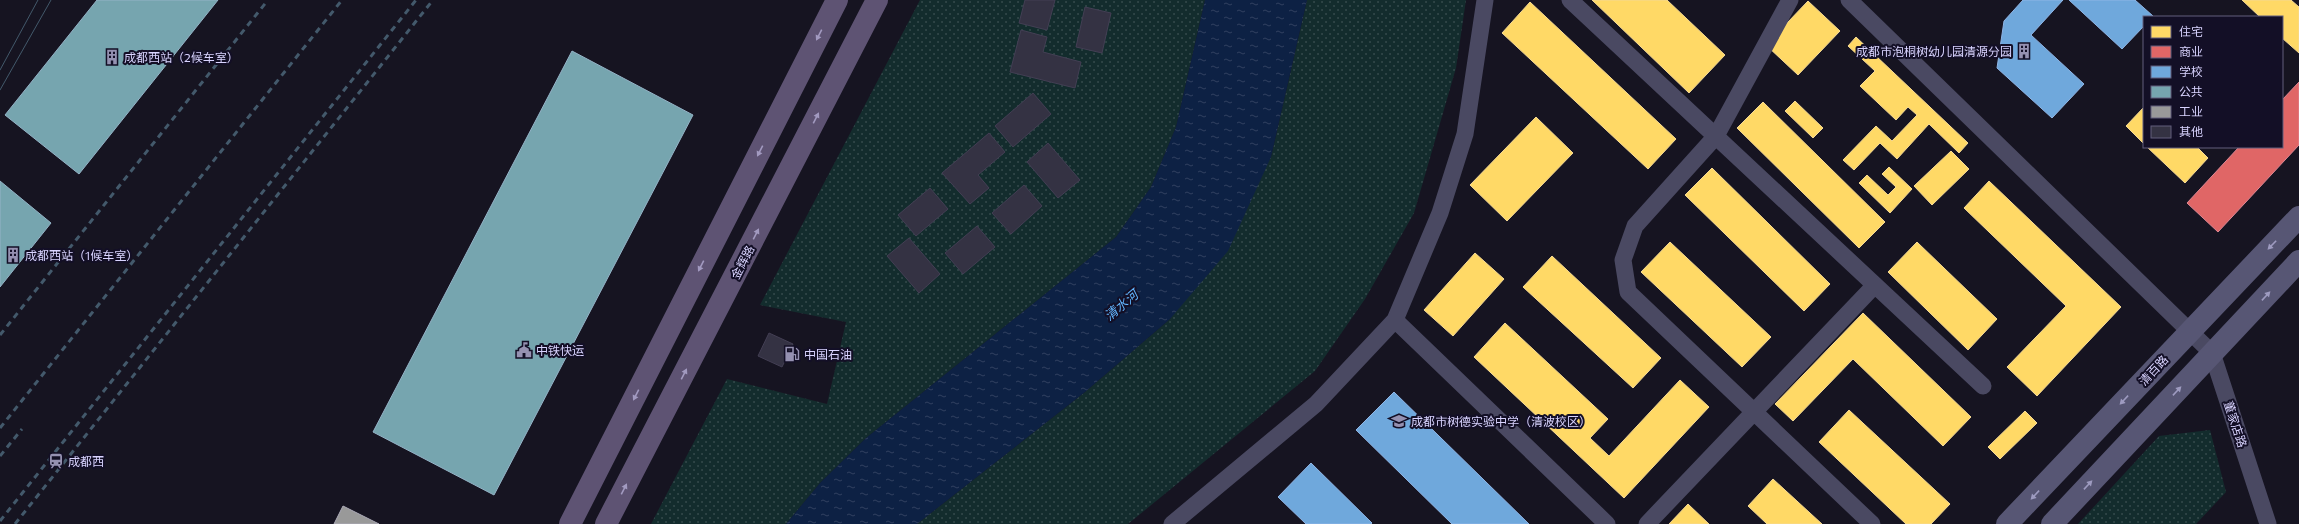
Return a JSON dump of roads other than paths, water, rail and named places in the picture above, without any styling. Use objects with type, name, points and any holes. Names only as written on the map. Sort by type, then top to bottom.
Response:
[{"type":"main road","points":[[570,524],[837,0]]},
{"type":"main road","name":"金辉路","points":[[606,524],[877,0]]},
{"type":"street","points":[[1172,524],[1316,404],[1395,320],[1440,213],[1465,134],[1485,0]]},
{"type":"street","points":[[1570,0],[1983,386]]},
{"type":"street","points":[[1790,0],[1716,136],[1635,226],[1622,260],[1628,292],[1872,524]]},
{"type":"street","name":"董家店路","points":[[1849,0],[2212,353],[2268,524]]},
{"type":"street","name":"清百路","points":[[2007,524],[2299,217]]},
{"type":"street","points":[[2052,524],[2299,261]]},
{"type":"street","points":[[1647,524],[1874,285]]},
{"type":"street","points":[[1395,320],[1606,524]]},
{"type":"water","name":"清水河","points":[[1205,0],[1307,0],[1271,157],[1228,251],[1170,319],[1085,392],[917,524],[786,524],[820,483],[866,438],[1116,237],[1151,187],[1176,127]]},
{"type":"tram line","points":[[0,70],[38,0]]},
{"type":"tram line","points":[[0,90],[51,0]]},
{"type":"railway","points":[[0,335],[268,0]]},
{"type":"railway","points":[[0,428],[342,0]]},
{"type":"railway","points":[[0,521],[416,0]]},
{"type":"railway","points":[[15,524],[433,0]]},
{"type":"railway","points":[[0,456],[22,429]]},
{"type":"place","name":"成都市泡桐树幼儿园清源分园","points":[[2024,51]]},
{"type":"place","name":"成都西站（2候车室）","points":[[112,57]]},
{"type":"place","name":"成都西站（1候车室）","points":[[13,255]]},
{"type":"place","name":"中铁快运","points":[[524,350]]},
{"type":"place","name":"中国石油","points":[[792,354]]},
{"type":"place","name":"成都市树德实验中学（清波校区）","points":[[1399,421]]},
{"type":"place","name":"成都西","points":[[56,461]]}]
